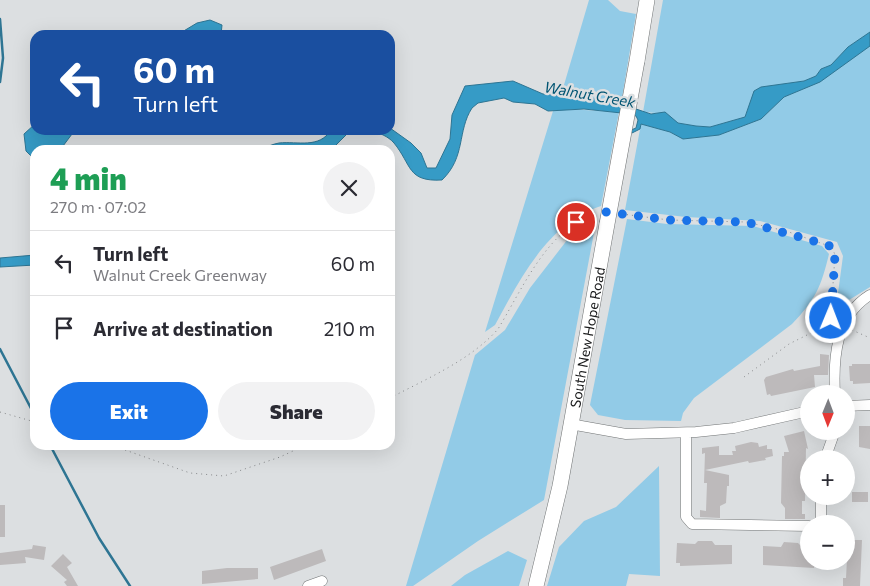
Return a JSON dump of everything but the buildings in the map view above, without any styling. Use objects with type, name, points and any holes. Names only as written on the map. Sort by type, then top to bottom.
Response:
[{"type":"main road","name":"South New Hope Road","points":[[536,586],[560,486],[647,0]]},
{"type":"street","points":[[835,385],[834,362],[838,339],[852,310],[870,295]]},
{"type":"street","points":[[855,406],[870,405]]},
{"type":"street","points":[[570,424],[626,434],[686,432],[734,428],[800,413]]},
{"type":"street","points":[[686,432],[686,517],[692,524],[800,526]]},
{"type":"street","points":[[308,586],[322,581]]},
{"type":"path","points":[[395,395],[446,368],[487,339],[498,329],[542,255],[551,244],[576,222],[608,216],[746,222],[832,247],[835,251],[830,309],[837,324]]},
{"type":"path","points":[[744,377],[789,344],[834,321]]},
{"type":"path","points":[[849,329],[870,338]]},
{"type":"path","points":[[0,412],[30,421]]},
{"type":"path","points":[[125,450],[190,473],[224,476],[272,460],[295,450]]},
{"type":"shaded area","points":[[589,0],[608,0],[620,11],[636,14],[621,104],[561,95]]},
{"type":"shaded area","points":[[663,0],[870,0],[870,32],[848,47],[831,65],[821,69],[816,76],[804,81],[761,87],[755,91],[745,117],[710,127],[696,126],[678,123],[656,113],[643,112]]},
{"type":"shaded area","points":[[210,20],[222,25],[222,30],[185,30],[197,23]]},
{"type":"shaded area","points":[[870,32],[870,46],[820,82],[784,97],[761,119],[719,135],[683,139],[670,132],[641,124],[640,129],[632,133],[631,130],[636,128],[638,120],[636,116],[631,114],[584,109],[548,111],[535,104],[513,102],[504,98],[478,103],[472,108],[464,126],[455,162],[450,171],[442,180],[431,180],[416,175],[392,141],[383,135],[395,135],[395,132],[421,153],[427,168],[436,168],[450,139],[452,115],[465,86],[513,81],[543,94],[590,98],[621,104],[651,114],[665,112],[678,123],[710,127],[745,117],[754,91],[761,87],[804,81],[816,76],[821,69],[831,65],[848,47]]},
{"type":"shaded area","points":[[870,46],[870,287],[836,308],[843,256],[837,242],[760,221],[686,217],[625,210],[641,124],[670,132],[683,139],[719,135],[761,119],[784,97],[803,89]]},
{"type":"shaded area","points":[[567,109],[619,112],[601,206],[582,214],[551,239],[526,272],[495,325],[485,332],[553,111]]},
{"type":"shaded area","points":[[30,129],[30,135],[71,135],[64,145],[30,145],[30,155],[26,151],[24,134]]},
{"type":"shaded area","points":[[346,135],[336,145],[273,145],[279,143],[314,142],[326,136]]},
{"type":"shaded area","points":[[627,219],[667,224],[753,226],[822,246],[829,254],[816,292],[800,315],[792,324],[694,398],[683,413],[681,421],[625,420],[598,415],[590,405]]},
{"type":"shaded area","points":[[596,222],[544,500],[478,541],[413,586],[406,586],[475,355],[505,330],[530,288],[571,235]]},
{"type":"shaded area","points":[[30,255],[30,265],[0,267],[0,258]]},
{"type":"shaded area","points":[[659,466],[660,576],[629,574],[626,586],[547,586],[559,547],[584,521],[616,507]]},
{"type":"shaded area","points":[[508,551],[527,560],[519,586],[451,586],[465,575]]},
{"type":"waterway","points":[[0,19],[3,58],[0,82]]},
{"type":"waterway","points":[[0,349],[30,406]]},
{"type":"waterway","points":[[53,450],[99,538],[130,586]]},
{"type":"route","points":[[576,222],[594,213],[606,212],[669,220],[746,222],[828,245],[835,251],[830,309],[831,318]]},
{"type":"water label","name":"Walnut Creek","points":[[590,94]]}]
